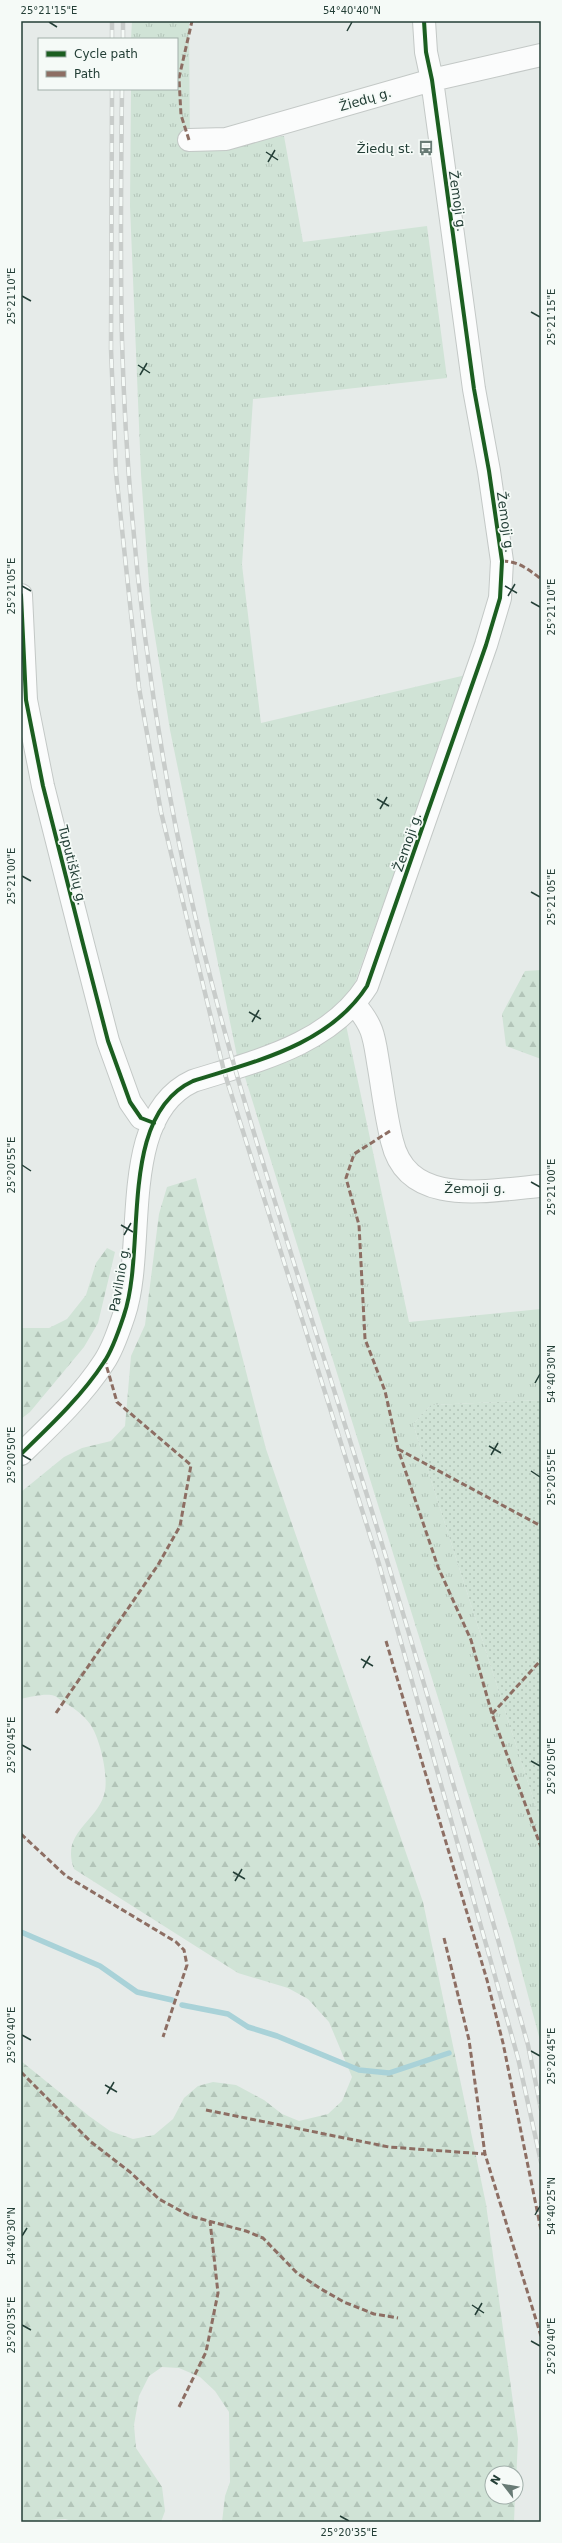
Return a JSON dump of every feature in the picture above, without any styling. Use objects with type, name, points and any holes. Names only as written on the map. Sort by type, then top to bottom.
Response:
[{"type":"street","name":"Žemoji g.","points":[[424,21],[426,52],[432,80],[474,389],[489,471],[502,561],[500,598],[486,645],[377,962],[367,986],[355,1004],[372,1027],[392,1142],[403,1167],[419,1181],[452,1191],[480,1191],[541,1186]]},
{"type":"street","name":"Žiedų g.","points":[[189,140],[226,139],[432,80],[541,55]]},
{"type":"street","name":"Tuputiškių g.","points":[[21,595],[26,700],[43,786],[108,1041],[135,1111],[141,1118],[154,1123]]},
{"type":"street","name":"Pavilnio g.","points":[[21,1454],[72,1401],[105,1361],[115,1338],[125,1313],[132,1282],[141,1167],[147,1141],[154,1123],[167,1099],[180,1087],[304,1043],[336,1022],[355,1004]]},
{"type":"green space","points":[[132,21],[189,21],[190,149],[284,136],[303,242],[427,226],[447,378],[253,399],[242,565],[261,723],[466,675],[353,988],[341,1002],[315,1023],[286,1038],[237,1056],[170,730],[151,612],[141,474],[130,206],[131,90],[178,90],[178,38],[131,38]]},
{"type":"green space","points":[[541,970],[541,1059],[506,1046],[502,1014],[525,971]]},
{"type":"green space","points":[[346,1025],[409,1322],[541,1309],[541,1400],[431,1405],[413,1424],[541,1823],[541,2044],[513,1939],[244,1074]]},
{"type":"green space","points":[[196,1178],[266,1449],[423,1902],[486,2204],[518,2439],[517,2465],[484,2465],[484,2505],[515,2505],[514,2522],[222,2522],[225,2496],[230,2482],[229,2412],[215,2391],[200,2377],[179,2368],[162,2367],[149,2376],[139,2396],[134,2425],[136,2448],[162,2487],[165,2511],[161,2522],[76,2522],[65,2519],[21,2522],[21,2061],[110,2131],[133,2139],[154,2135],[173,2119],[184,2098],[198,2086],[213,2082],[236,2085],[264,2100],[282,2114],[299,2121],[328,2114],[342,2101],[352,2077],[329,2022],[308,1999],[288,1988],[238,1973],[74,1869],[71,1856],[72,1845],[82,1827],[96,1811],[105,1791],[106,1784],[104,1766],[100,1747],[94,1730],[84,1717],[55,1696],[44,1695],[21,1699],[21,1492],[64,1457],[82,1448],[111,1441],[125,1426],[131,1356],[145,1325],[159,1214],[167,1187]]},
{"type":"green space","points":[[107,1248],[115,1252],[98,1323],[84,1347],[30,1412],[21,1419],[21,1328],[49,1328],[67,1319],[86,1295],[96,1263]]},
{"type":"green space","points":[[541,1400],[541,1823],[413,1424],[431,1405]]},
{"type":"waterway","points":[[21,1932],[100,1966],[137,1992],[172,2000]]},
{"type":"waterway","points":[[182,2005],[228,2014],[248,2027],[277,2036],[359,2070],[389,2073],[449,2053]]},
{"type":"railway","points":[[112,21],[112,38]]},
{"type":"railway","points":[[123,21],[123,38]]},
{"type":"railway","points":[[112,90],[111,349],[116,473],[139,688],[161,812],[224,1071],[379,1564],[518,2058],[541,2162]]},
{"type":"railway","points":[[122,90],[122,341],[131,500],[141,606],[155,711],[180,847],[199,931],[243,1097],[393,1579],[439,1734],[528,2045],[541,2109]]},
{"type":"marked path","points":[[189,140],[181,115],[179,78],[192,21]]},
{"type":"marked path","points":[[502,561],[518,564],[541,579]]},
{"type":"marked path","points":[[390,1131],[354,1154],[346,1178],[359,1225],[365,1339],[385,1391],[398,1449],[438,1567],[471,1640],[492,1714],[541,1847]]},
{"type":"marked path","points":[[56,1713],[158,1565],[180,1526],[191,1465],[117,1402],[105,1361]]},
{"type":"marked path","points":[[398,1449],[541,1526]]},
{"type":"marked path","points":[[386,1641],[487,1980],[503,2043],[541,2230]]},
{"type":"marked path","points":[[492,1714],[541,1660]]},
{"type":"marked path","points":[[21,1834],[66,1876],[176,1942],[184,1950],[187,1965],[163,2037]]},
{"type":"marked path","points":[[444,1938],[469,2040],[485,2154],[541,2336]]},
{"type":"marked path","points":[[21,2072],[91,2142],[130,2172],[159,2199],[190,2216],[246,2231],[263,2238],[297,2273],[321,2289],[344,2302],[374,2314],[398,2318]]},
{"type":"marked path","points":[[206,2110],[389,2147],[485,2154]]},
{"type":"marked path","points":[[179,2407],[206,2352],[218,2293],[210,2221]]},
{"type":"cycle path","points":[[21,1454],[86,1387],[107,1357],[118,1333],[124,1315],[130,1287],[139,1186],[144,1153],[153,1123],[169,1098],[193,1081],[266,1058],[312,1037],[333,1023],[351,1006],[367,986],[486,645],[500,598],[502,561],[489,471],[474,389],[432,80],[426,52],[424,21]]},
{"type":"cycle path","points":[[21,595],[26,700],[43,786],[108,1041],[130,1102],[141,1118],[154,1123]]},
{"type":"place","name":"Žiedų st.","points":[[426,148]]}]
